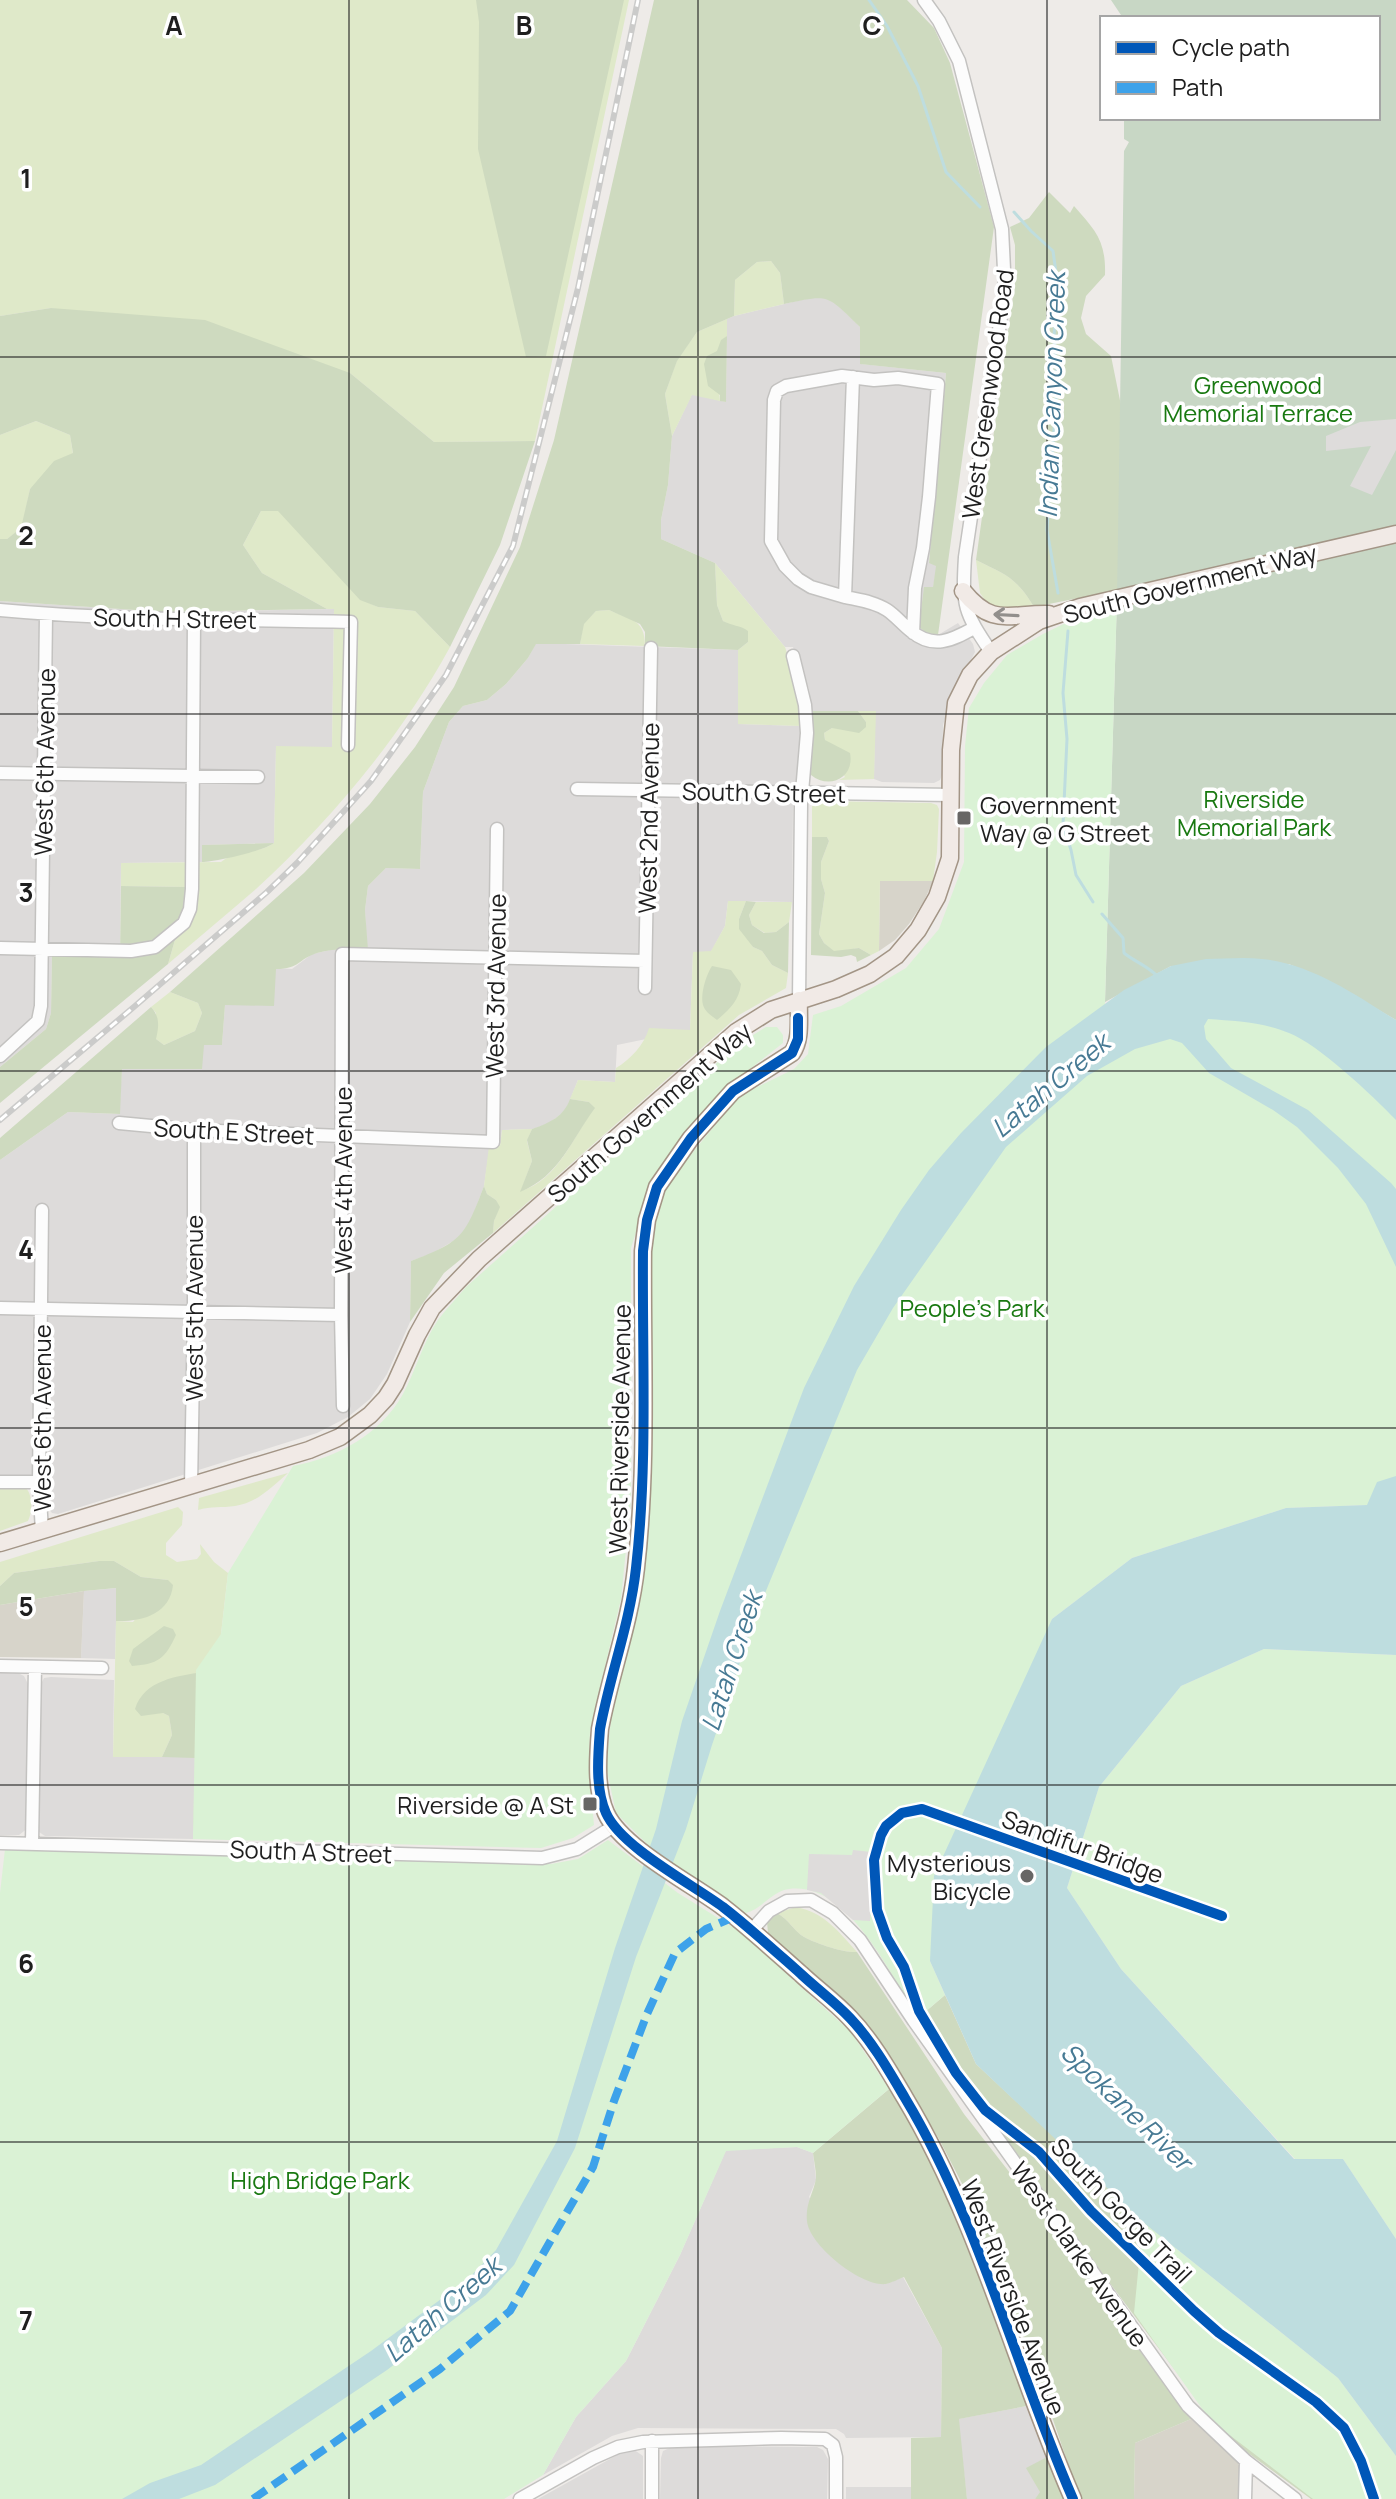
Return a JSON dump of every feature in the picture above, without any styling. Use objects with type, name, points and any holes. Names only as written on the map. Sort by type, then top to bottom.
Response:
[{"type":"main road","name":"South Government Way","points":[[0,1543],[309,1450],[340,1437],[386,1398],[432,1308],[479,1259],[736,1032],[771,1010],[836,989],[870,974],[896,956],[918,930],[937,897],[950,858],[951,750],[956,703],[970,675],[991,652],[1039,621],[1080,607],[1396,534]]},
{"type":"main road","points":[[963,591],[983,612],[996,616],[1059,614]]},
{"type":"main road","name":"West Riverside Avenue","points":[[799,1000],[796,1048],[733,1091],[712,1113],[657,1187],[647,1220],[643,1251],[643,1452],[636,1569],[628,1615],[605,1702],[598,1747],[601,1797],[605,1812],[614,1826],[631,1842],[718,1904],[852,2019],[891,2073],[928,2135],[988,2277],[1073,2499]]},
{"type":"street","name":"West Greenwood Road","points":[[924,0],[939,21],[959,61],[1002,229],[1005,256],[1005,290],[965,557],[963,591],[965,610],[991,652]]},
{"type":"street","points":[[913,633],[915,588],[929,497],[938,384],[898,378],[832,377],[786,386],[777,391],[774,400],[771,541],[785,566],[811,587],[877,604],[913,633],[928,641],[949,642],[974,628]]},
{"type":"street","points":[[845,597],[853,377]]},
{"type":"street","name":"South H Street","points":[[0,610],[194,621],[351,622],[348,745]]},
{"type":"street","name":"West 6th Avenue","points":[[0,1056],[38,1021],[41,1006],[46,615]]},
{"type":"street","points":[[0,948],[131,951],[155,947],[184,923],[190,909],[192,889],[194,621]]},
{"type":"street","name":"West 2nd Avenue","points":[[645,988],[651,648]]},
{"type":"street","points":[[793,656],[805,705],[806,756],[802,792],[799,1000]]},
{"type":"street","points":[[0,773],[258,777]]},
{"type":"street","name":"South G Street","points":[[577,789],[951,795]]},
{"type":"street","name":"West 3rd Avenue","points":[[493,1142],[497,829]]},
{"type":"street","name":"West 4th Avenue","points":[[343,1406],[342,954],[496,957]]},
{"type":"street","points":[[496,957],[645,961]]},
{"type":"street","name":"South E Street","points":[[119,1123],[194,1130],[493,1142]]},
{"type":"street","name":"West 5th Avenue","points":[[191,1486],[194,1130]]},
{"type":"street","name":"West 6th Avenue","points":[[42,1210],[39,1482],[42,1531]]},
{"type":"street","points":[[0,1308],[341,1315]]},
{"type":"street","points":[[0,1482],[39,1482]]},
{"type":"street","points":[[0,1666],[102,1668]]},
{"type":"street","points":[[32,1843],[35,1667]]},
{"type":"street","name":"South A Street","points":[[0,1843],[542,1858],[577,1849],[614,1826]]},
{"type":"street","name":"West Clarke Avenue","points":[[751,1931],[769,1911],[787,1901],[811,1900],[833,1913],[860,1940],[900,2002],[1188,2406],[1246,2461],[1295,2499]]},
{"type":"street","points":[[520,2499],[608,2452],[630,2444],[781,2438],[825,2439],[833,2445],[836,2499]]},
{"type":"street","points":[[652,2441],[652,2499]]},
{"type":"street","points":[[1245,2499],[1246,2461]]},
{"type":"shaded area","points":[[818,296],[834,301],[860,327],[861,364],[946,373],[929,562],[937,565],[933,588],[924,587],[938,635],[958,623],[975,652],[950,701],[943,725],[942,775],[934,783],[882,782],[874,779],[875,711],[812,711],[809,689],[793,647],[785,647],[715,563],[661,539],[672,436],[692,394],[726,402],[727,319]]},
{"type":"shaded area","points":[[1396,419],[1396,450],[1372,495],[1350,486],[1371,446],[1326,451],[1326,436],[1360,422]]},
{"type":"shaded area","points":[[0,601],[166,612],[334,609],[332,747],[276,747],[274,843],[203,845],[202,862],[121,863],[120,957],[52,955],[51,1013],[46,1029],[0,1067]]},
{"type":"shaded area","points":[[536,643],[738,650],[738,724],[801,726],[793,805],[792,902],[728,901],[725,926],[711,952],[693,952],[690,1030],[617,1045],[615,1082],[578,1080],[566,1110],[548,1124],[532,1129],[502,1130],[500,1146],[490,1146],[484,1186],[469,1226],[460,1237],[433,1253],[411,1261],[410,1322],[387,1374],[370,1399],[348,1417],[317,1433],[58,1514],[52,1513],[48,1508],[47,1479],[0,1478],[0,1160],[68,1112],[119,1114],[122,1069],[204,1044],[222,1045],[225,1005],[276,968],[292,969],[312,954],[335,949],[367,950],[365,910],[368,886],[386,868],[420,869],[423,792],[449,722],[463,706],[487,700],[506,684],[528,658]]},
{"type":"shaded area","points":[[880,880],[933,881],[909,924],[895,940],[879,951]]},
{"type":"shaded area","points":[[117,1588],[115,1659],[81,1658],[84,1591]]},
{"type":"shaded area","points":[[84,1591],[81,1658],[0,1657],[0,1605]]},
{"type":"shaded area","points":[[0,1673],[18,1673],[24,1676],[28,1684],[28,1828],[19,1835],[0,1835]]},
{"type":"shaded area","points":[[44,1678],[114,1680],[113,1756],[195,1757],[193,1839],[45,1836],[39,1832],[41,1684]]},
{"type":"shaded area","points":[[853,1850],[871,1852],[870,1921],[853,1920],[821,1893],[807,1890],[809,1854],[852,1855]]},
{"type":"shaded area","points":[[797,2147],[813,2153],[816,2180],[809,2197],[886,2284],[903,2277],[942,2348],[941,2437],[846,2438],[836,2429],[638,2428],[612,2436],[543,2475],[576,2417],[626,2361],[680,2255],[726,2150]]},
{"type":"shaded area","points":[[1032,2405],[1049,2456],[1040,2493],[1035,2499],[967,2499],[958,2419]]},
{"type":"shaded area","points":[[1191,2419],[1241,2464],[1241,2499],[1134,2499],[1135,2443]]},
{"type":"shaded area","points":[[674,2446],[817,2447],[828,2459],[827,2499],[660,2499],[661,2458],[663,2451]]},
{"type":"shaded area","points":[[633,2449],[643,2456],[643,2499],[538,2499],[626,2450]]},
{"type":"shaded area","points":[[846,2487],[911,2487],[911,2499],[846,2499]]},
{"type":"green space","points":[[0,0],[629,0],[535,441],[434,442],[350,373],[51,308],[0,316]]},
{"type":"green space","points":[[476,0],[624,0],[546,356],[526,357],[478,149],[479,22]]},
{"type":"green space","points":[[654,0],[907,0],[934,28],[950,63],[994,227],[938,635],[928,634],[919,627],[924,587],[933,587],[936,566],[929,563],[946,373],[860,364],[860,327],[826,299],[784,304],[780,273],[771,261],[757,262],[735,280],[734,316],[697,332],[677,361],[665,394],[672,436],[661,520],[661,539],[715,563],[717,605],[723,621],[748,631],[748,642],[738,650],[645,646],[645,632],[640,624],[609,610],[596,611],[584,624],[580,644],[536,644],[506,684],[487,700],[463,706],[449,722],[423,792],[420,869],[386,868],[368,886],[365,910],[368,950],[323,951],[295,966],[276,969],[274,1006],[225,1005],[222,1045],[204,1045],[202,1069],[122,1069],[120,1114],[68,1112],[0,1160],[0,1138],[151,1007],[158,1022],[156,1039],[164,1045],[195,1031],[202,1013],[198,1003],[170,992],[304,873],[370,804],[415,747],[454,687],[520,547],[554,440]]},
{"type":"green space","points":[[1111,0],[1396,0],[1396,1020],[1336,985],[1289,964],[1171,966],[1105,1002],[1117,598],[1124,151],[1129,142],[1124,139],[1124,120],[1380,120],[1380,16],[1122,16]]},
{"type":"green space","points":[[1049,192],[1070,213],[1074,206],[1094,230],[1104,253],[1105,275],[1086,296],[1081,318],[1086,334],[1111,356],[1144,519],[1143,585],[1034,607],[1010,578],[976,560],[1015,282],[1015,245],[1010,227],[1029,218]]},
{"type":"green space","points":[[771,261],[780,273],[784,304],[734,316],[735,280],[757,262]]},
{"type":"green space","points":[[51,308],[205,320],[350,373],[434,442],[535,441],[500,545],[450,647],[415,611],[378,607],[360,600],[278,511],[261,511],[243,545],[262,573],[327,609],[166,612],[0,601],[0,539],[7,539],[21,528],[30,489],[54,461],[73,453],[70,435],[36,421],[0,435],[0,316]]},
{"type":"green space","points":[[727,319],[727,336],[717,357],[720,401],[692,395],[672,436],[665,394],[677,360],[697,332]]},
{"type":"green space","points":[[727,336],[726,402],[720,401],[720,395],[708,386],[704,364],[707,356],[717,351],[721,340]]},
{"type":"green space","points":[[36,421],[70,435],[73,454],[30,489],[22,528],[7,539],[0,539],[0,435]]},
{"type":"green space","points":[[261,511],[279,511],[360,599],[378,607],[415,611],[450,647],[410,713],[337,806],[256,889],[168,964],[187,887],[121,886],[121,863],[221,862],[274,843],[276,746],[332,747],[334,609],[327,609],[262,573],[243,545]]},
{"type":"green space","points":[[976,560],[1010,578],[1034,607],[1013,612],[989,606],[980,593]]},
{"type":"green space","points":[[715,563],[785,647],[801,695],[801,726],[738,724],[738,650],[748,642],[723,621],[717,605]]},
{"type":"green space","name":"People's Park","points":[[1117,598],[1104,1035],[1165,989],[1396,1033],[1396,1504],[1286,1508],[1132,1558],[1052,1619],[930,1961],[945,1995],[918,2018],[866,1935],[831,1900],[811,1891],[789,1889],[746,1913],[653,1850],[616,1813],[606,1766],[613,1701],[639,1596],[649,1247],[661,1191],[739,1096],[794,1069],[808,1054],[813,1015],[841,1006],[906,968],[939,929],[964,862],[965,746],[969,708],[984,683],[1007,655]]},
{"type":"green space","points":[[609,610],[639,625],[645,646],[580,644],[583,624],[596,611]]},
{"type":"green space","points":[[812,711],[858,711],[866,722],[866,727],[859,733],[832,728],[824,733],[825,740],[850,753],[849,769],[839,779],[825,781],[811,775]]},
{"type":"green space","points":[[858,711],[876,711],[874,779],[839,780],[845,777],[824,733],[832,728],[866,722]]},
{"type":"green space","points":[[820,801],[931,803],[939,809],[933,881],[880,881],[879,951],[871,955],[859,948],[834,952],[819,934],[825,893],[821,862],[829,841],[827,837],[812,837],[812,806]]},
{"type":"green space","points":[[812,837],[827,837],[829,841],[821,862],[825,893],[819,934],[834,951],[859,948],[871,955],[857,962],[856,957],[851,955],[811,955]]},
{"type":"green space","points":[[274,843],[239,856],[202,862],[202,845]]},
{"type":"green space","points":[[121,886],[187,887],[168,964],[0,1103],[0,1067],[46,1029],[51,1013],[52,955],[120,957]]},
{"type":"green space","points":[[728,901],[746,901],[739,919],[753,947],[762,951],[772,965],[788,973],[786,988],[739,1015],[493,1233],[499,1207],[484,1186],[489,1146],[500,1146],[502,1130],[532,1129],[527,1141],[532,1161],[521,1191],[534,1185],[555,1168],[594,1108],[589,1102],[570,1099],[578,1080],[615,1082],[616,1068],[636,1051],[649,1028],[690,1030],[693,952],[711,951],[725,926]]},
{"type":"green space","points":[[746,901],[756,902],[749,915],[752,925],[764,933],[776,932],[789,922],[788,973],[772,965],[739,929],[739,919]]},
{"type":"green space","points":[[756,902],[792,902],[789,922],[776,932],[765,933],[752,925],[749,915]]},
{"type":"green space","points":[[712,966],[731,970],[741,984],[736,1000],[717,1020],[705,1010],[702,1001],[704,985]]},
{"type":"green space","points":[[170,992],[198,1003],[202,1013],[195,1031],[164,1045],[156,1039],[156,1013],[151,1007]]},
{"type":"green space","points":[[766,1027],[777,1027],[783,1035],[783,1043],[727,1087],[650,1187],[631,1248],[631,1500],[621,1599],[590,1730],[589,1769],[594,1825],[573,1838],[541,1848],[193,1839],[196,1670],[221,1634],[228,1573],[293,1466],[341,1450],[383,1421],[403,1394],[438,1320],[466,1287],[737,1045]]},
{"type":"green space","points":[[570,1099],[589,1102],[595,1108],[555,1167],[534,1185],[520,1192],[532,1161],[527,1140],[532,1129],[556,1118]]},
{"type":"green space","points":[[484,1186],[487,1194],[500,1207],[493,1233],[444,1273],[410,1322],[411,1261],[441,1248],[460,1235],[472,1216]]},
{"type":"green space","points":[[288,1473],[250,1501],[198,1510],[199,1498]]},
{"type":"green space","points":[[24,1486],[31,1502],[28,1521],[0,1531],[0,1487]]},
{"type":"green space","points":[[178,1507],[183,1512],[182,1525],[166,1543],[166,1555],[177,1562],[197,1559],[201,1554],[200,1544],[214,1562],[228,1573],[221,1634],[255,1640],[163,1713],[169,1716],[172,1735],[162,1757],[113,1757],[116,1621],[133,1622],[168,1580],[141,1577],[114,1561],[99,1561],[14,1573],[0,1586],[0,1562]]},
{"type":"green space","points":[[114,1561],[141,1577],[168,1580],[173,1585],[171,1595],[153,1614],[126,1621],[116,1621],[116,1588],[0,1605],[0,1586],[14,1573]]},
{"type":"green space","points":[[164,1626],[173,1629],[176,1635],[164,1655],[154,1662],[132,1666],[129,1661],[133,1649]]},
{"type":"green space","points":[[1264,1649],[1396,1655],[1396,2239],[1343,2159],[1295,2159],[1121,1969],[1067,1888],[1099,1787],[1181,1686]]},
{"type":"green space","points":[[203,1672],[193,1839],[195,1758],[162,1757],[172,1735],[169,1716],[163,1713],[141,1716],[135,1709],[146,1692],[163,1681]]},
{"type":"green space","name":"High Bridge Park","points":[[608,1840],[678,1893],[739,1931],[851,2032],[889,2089],[813,2153],[797,2147],[726,2151],[680,2255],[626,2361],[576,2417],[543,2475],[504,2499],[0,2499],[0,1893],[5,1849],[551,1864],[578,1859]]},
{"type":"green space","points":[[796,1907],[823,1918],[857,1952],[837,1949],[806,1938],[777,1913]]},
{"type":"green space","points":[[777,1913],[806,1938],[837,1949],[857,1952],[964,2114],[1031,2200],[1191,2419],[1135,2443],[1134,2499],[1080,2499],[1032,2358],[989,2254],[971,2201],[939,2139],[878,2038],[845,2002],[768,1933],[767,1922]]},
{"type":"green space","points":[[945,1995],[976,2064],[1396,2456],[1333,2499],[1311,2499],[1244,2450],[1211,2418],[1058,2214],[918,2018]]},
{"type":"green space","points":[[889,2089],[930,2150],[1032,2405],[959,2419],[967,2499],[911,2499],[911,2438],[941,2437],[942,2348],[904,2277],[886,2284],[863,2279],[826,2252],[810,2231],[807,2221],[807,2209],[816,2178],[813,2153]]},
{"type":"green space","points":[[1143,2222],[1338,2378],[1396,2456],[1396,2499],[1313,2499],[1210,2420],[1134,2313]]},
{"type":"green space","points":[[1049,2456],[1065,2499],[1035,2499],[1040,2492],[1026,2468]]},
{"type":"water","name":"Latah Creek","points":[[1206,959],[1262,959],[1298,967],[1332,982],[1396,1020],[1396,1120],[1330,1059],[1289,1033],[1259,1024],[1229,1020],[1208,1019],[1204,1026],[1206,1039],[1231,1068],[1308,1110],[1396,1189],[1396,1267],[1366,1204],[1338,1168],[1297,1127],[1209,1073],[1182,1043],[1170,1039],[1135,1049],[1087,1076],[1006,1147],[893,1308],[857,1370],[756,1615],[686,1829],[636,1957],[575,2148],[514,2265],[486,2295],[387,2370],[215,2485],[179,2499],[122,2499],[150,2483],[201,2465],[371,2351],[468,2279],[496,2250],[557,2141],[615,1948],[656,1829],[682,1721],[720,1611],[804,1388],[854,1286],[929,1170],[1046,1047],[1124,990],[1171,966]]},
{"type":"water","name":"Spokane River","points":[[1396,1476],[1396,1655],[1264,1649],[1181,1686],[1099,1787],[1067,1888],[1121,1969],[1294,2159],[1343,2159],[1396,2239],[1396,2456],[1338,2378],[1143,2222],[976,2064],[930,1961],[934,1876],[1052,1619],[1132,1558],[1286,1508],[1367,1505],[1377,1482]]},
{"type":"waterway","name":"Indian Canyon Creek","points":[[869,0],[887,26],[918,86],[946,172],[980,207]]},
{"type":"waterway","name":"Indian Canyon Creek","points":[[1014,212],[1053,251],[1058,287],[1054,336],[1057,385],[1047,530],[1058,593]]},
{"type":"waterway","name":"Indian Canyon Creek","points":[[1068,631],[1063,693],[1067,739],[1063,825],[1076,875],[1093,902]]},
{"type":"waterway","name":"Indian Canyon Creek","points":[[1102,914],[1123,938],[1124,953],[1157,976]]},
{"type":"railway","points":[[0,1120],[297,863],[371,781],[446,675],[513,546],[578,288],[638,0]]},
{"type":"marked path","points":[[253,2499],[440,2369],[510,2311],[593,2167],[647,2014],[675,1953],[706,1929],[734,1917]]},
{"type":"cycle path","points":[[798,1018],[798,1039],[792,1053],[733,1091],[691,1138],[657,1187],[647,1220],[643,1251],[640,1529],[629,1609],[600,1729],[600,1793],[606,1813],[626,1839],[753,1931],[844,2012],[880,2056],[955,2195],[1073,2499]]},
{"type":"cycle path","name":"Sandifur Bridge","points":[[1222,1916],[922,1809],[902,1813],[886,1826],[874,1860],[877,1910],[887,1938],[904,1967],[919,2011],[956,2073],[985,2110],[1039,2152],[1091,2211],[1194,2311],[1219,2333],[1316,2402],[1344,2428],[1361,2461],[1374,2499]]},
{"type":"place","name":"Government Way @ G Street","points":[[964,818]]},
{"type":"place","name":"Riverside @ A St","points":[[590,1804]]},
{"type":"place","name":"Mysterious Bicycle","points":[[1027,1876]]},
{"type":"park label","name":"Greenwood Memorial Terrace","points":[[1258,398]]},
{"type":"park label","name":"Riverside Memorial Park","points":[[1254,812]]}]
